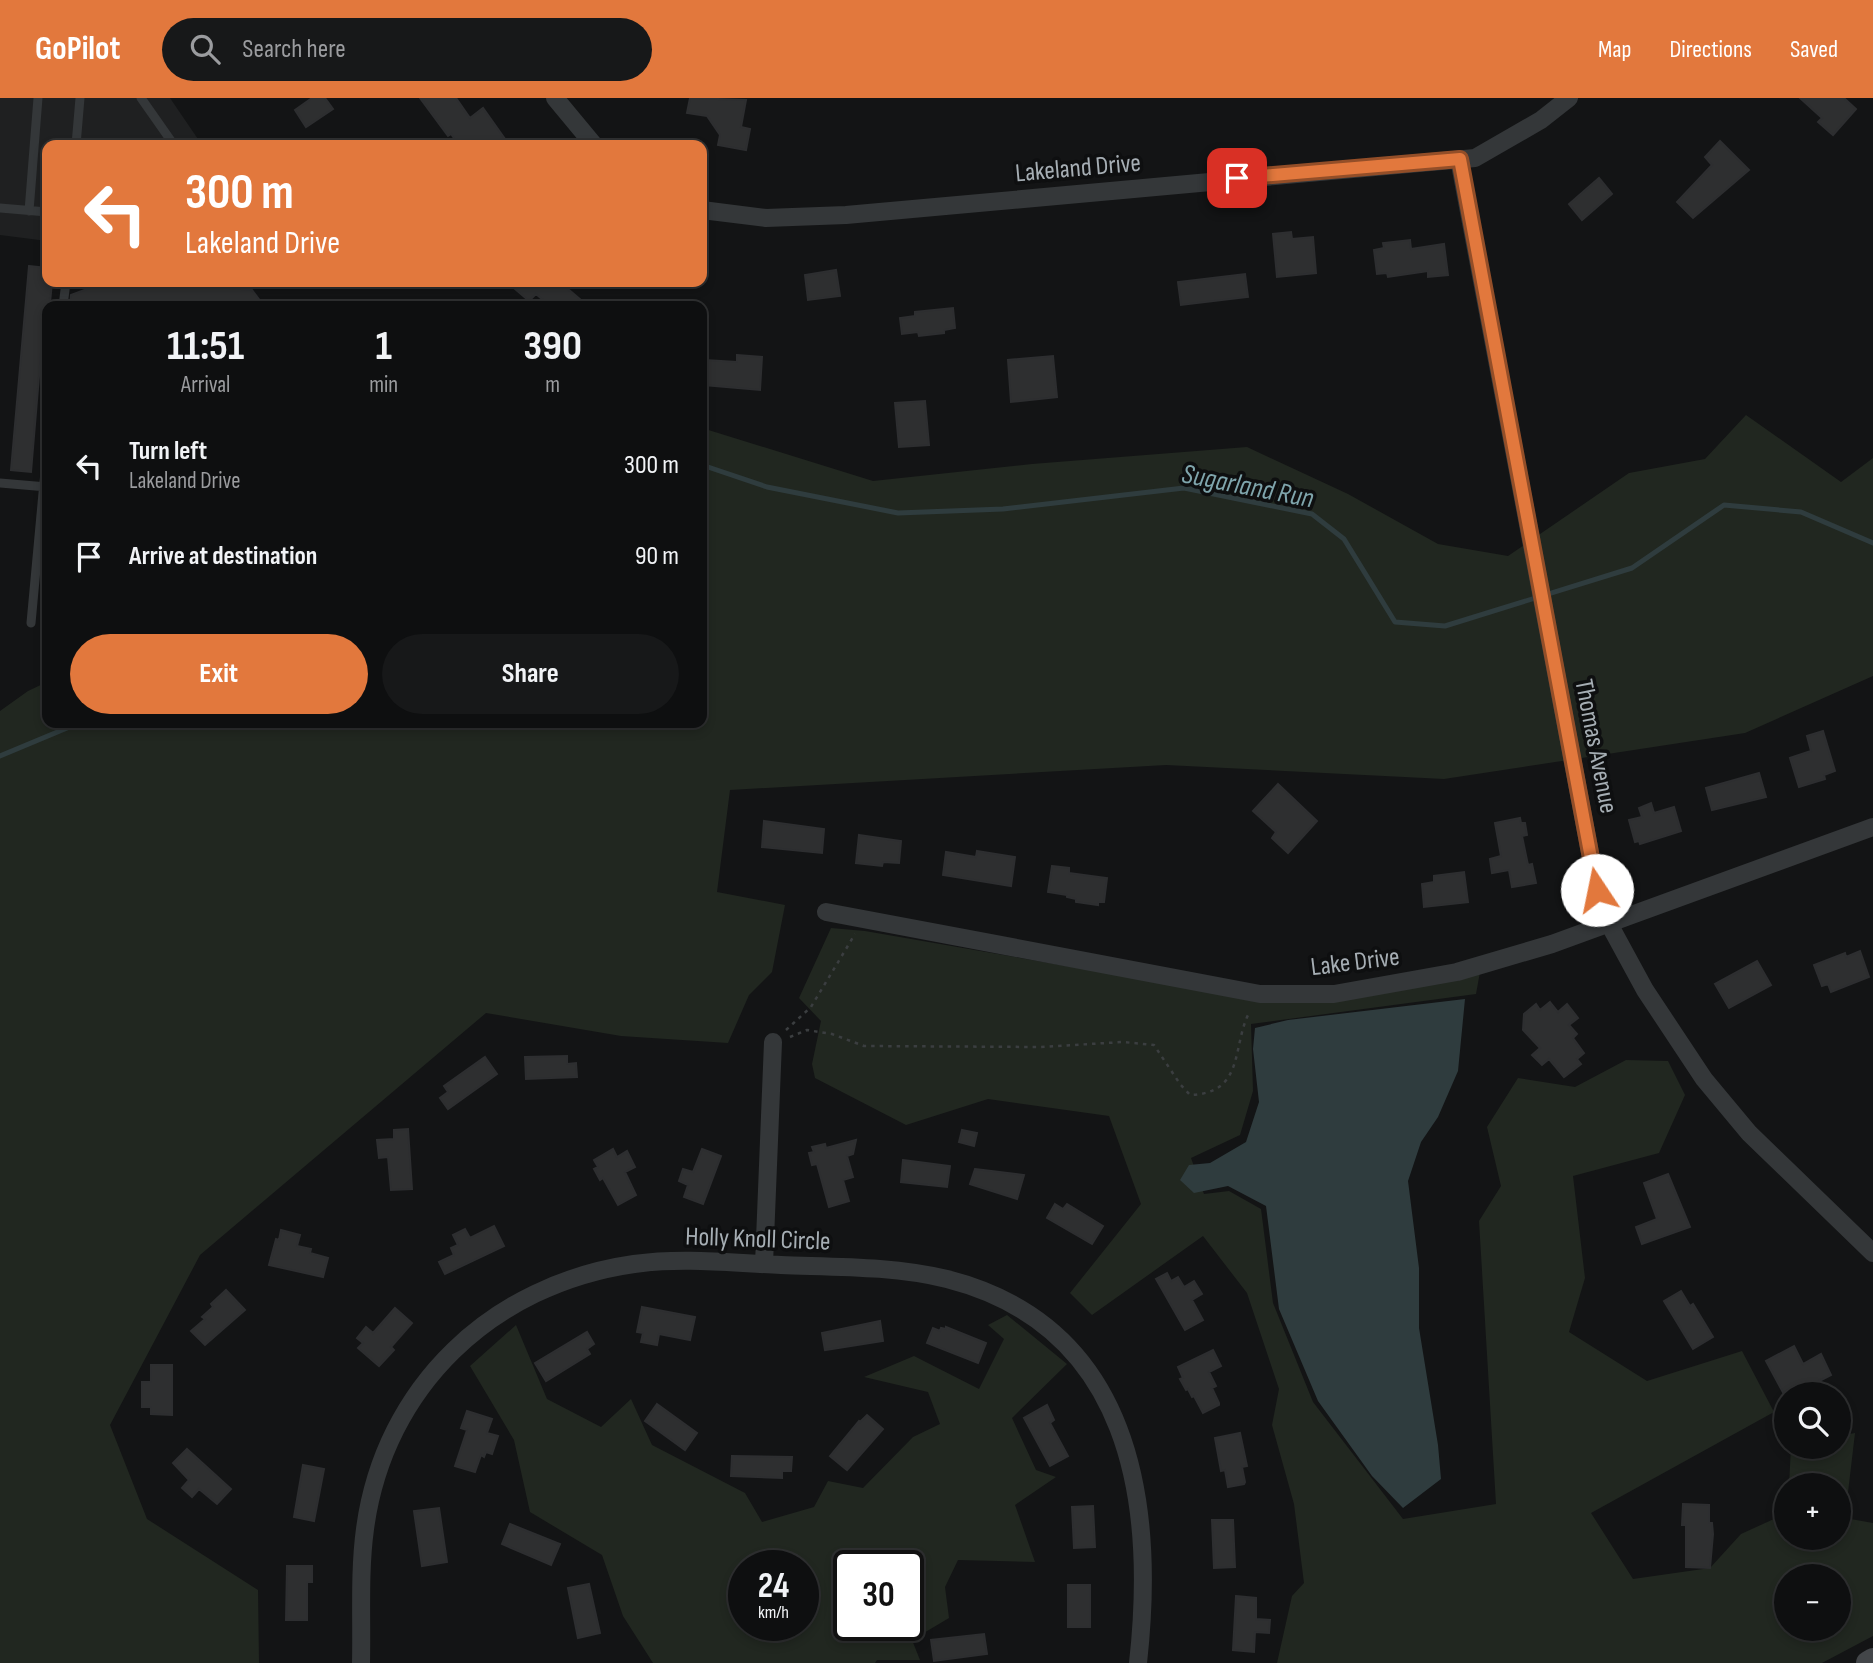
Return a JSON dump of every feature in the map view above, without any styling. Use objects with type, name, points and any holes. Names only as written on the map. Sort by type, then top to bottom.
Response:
[{"type":"main road","points":[[1868,1663],[1873,1660]]},
{"type":"street","points":[[555,98],[590,140]]},
{"type":"street","name":"Lakeland Drive","points":[[707,211],[766,218],[846,215],[1475,158],[1541,120],[1569,98]]},
{"type":"street","name":"Thomas Avenue","points":[[1460,159],[1597,890],[1608,922],[1645,990],[1704,1079],[1749,1133],[1873,1253]]},
{"type":"street","name":"Lake Drive","points":[[826,912],[1260,994],[1334,994],[1457,972],[1552,944],[1873,827]]},
{"type":"street","points":[[764,1264],[773,1042]]},
{"type":"street","name":"Holly Knoll Circle","points":[[361,1663],[362,1556],[372,1493],[383,1459],[404,1414],[433,1371],[457,1345],[489,1320],[554,1284],[600,1270],[637,1263],[671,1262],[868,1269],[946,1279],[998,1298],[1051,1331],[1093,1376],[1108,1402],[1121,1430],[1135,1482],[1141,1534],[1142,1582],[1138,1663]]},
{"type":"lane","points":[[29,211],[38,98]]},
{"type":"lane","points":[[76,140],[80,98]]},
{"type":"lane","points":[[141,98],[170,140]]},
{"type":"lane","points":[[0,208],[42,212]]},
{"type":"lane","points":[[0,483],[42,487]]},
{"type":"lane","points":[[32,623],[42,518]]},
{"type":"path","points":[[773,1042],[811,1007],[858,930],[859,918]]},
{"type":"path","points":[[773,1042],[807,1030],[832,1034],[864,1046],[1040,1047],[1123,1042],[1154,1045],[1190,1095],[1208,1095],[1227,1081],[1238,1056],[1242,1027],[1260,994]]},
{"type":"shaded area","points":[[0,98],[170,98],[199,140],[42,140],[42,240],[0,235]]},
{"type":"shaded area","points":[[1746,415],[1841,482],[1873,458],[1873,676],[1745,733],[1444,779],[1166,765],[730,790],[717,892],[785,905],[772,972],[749,995],[728,1043],[621,1036],[486,1013],[200,1255],[110,1425],[147,1519],[258,1590],[259,1663],[0,1663],[0,711],[28,691],[42,684],[42,728],[707,728],[707,430],[873,481],[1032,464],[1247,447],[1348,494],[1438,544],[1508,556],[1629,473],[1705,459]]},
{"type":"shaded area","points":[[831,928],[865,931],[1263,1000],[1480,972],[1476,994],[1251,1024],[1253,1091],[1240,1135],[1191,1158],[1204,1194],[1229,1191],[1261,1209],[1273,1303],[1313,1402],[1403,1519],[1496,1504],[1479,1221],[1501,1186],[1487,1127],[1518,1078],[1575,1087],[1626,1060],[1668,1061],[1685,1095],[1659,1153],[1573,1176],[1585,1278],[1569,1332],[1647,1381],[1742,1351],[1774,1412],[1591,1513],[1633,1579],[1710,1568],[1741,1534],[1774,1519],[1774,1550],[1851,1550],[1851,1519],[1873,1523],[1873,1636],[1822,1663],[1277,1663],[1292,1596],[1304,1583],[1294,1504],[1272,1425],[1279,1389],[1247,1293],[1203,1236],[1092,1315],[1070,1293],[1141,1204],[1109,1116],[988,1099],[906,1125],[815,1078],[812,1064],[821,1021],[799,998]]},
{"type":"shaded area","points":[[1465,999],[1458,1071],[1438,1117],[1421,1142],[1408,1181],[1419,1268],[1419,1328],[1441,1479],[1403,1508],[1372,1476],[1318,1401],[1279,1309],[1266,1206],[1228,1186],[1194,1193],[1180,1180],[1189,1165],[1210,1163],[1246,1142],[1259,1102],[1253,1049],[1255,1028],[1288,1020]]},
{"type":"shaded area","points":[[1007,1315],[1067,1364],[1012,1418],[1036,1470],[1056,1477],[1015,1505],[1035,1562],[958,1560],[945,1587],[949,1618],[924,1633],[924,1550],[833,1550],[833,1641],[912,1641],[920,1660],[877,1660],[875,1663],[653,1663],[623,1616],[602,1555],[530,1512],[514,1440],[470,1366],[516,1325],[547,1399],[601,1427],[631,1399],[652,1445],[745,1493],[762,1522],[814,1507],[828,1481],[863,1488],[913,1437],[940,1424],[928,1392],[864,1377],[914,1356],[979,1389],[1004,1339],[988,1325]]},
{"type":"shaded area","points":[[1855,1433],[1850,1473],[1790,1473],[1790,1459],[1851,1459],[1851,1434]]},
{"type":"building","points":[[312,98],[325,98],[333,109],[306,127],[295,110]]},
{"type":"building","points":[[420,98],[456,98],[470,118],[483,108],[505,139],[455,140],[451,134],[448,136]]},
{"type":"building","points":[[690,98],[746,100],[741,127],[750,129],[746,150],[718,145],[720,135],[707,116],[687,113]]},
{"type":"building","points":[[1800,98],[1844,98],[1856,109],[1833,135],[1818,122],[1822,118]]},
{"type":"building","points":[[1720,141],[1749,170],[1693,218],[1677,202],[1712,165],[1705,157]]},
{"type":"building","points":[[1599,178],[1612,194],[1582,220],[1569,204]]},
{"type":"building","points":[[1291,232],[1292,239],[1313,237],[1316,273],[1277,277],[1273,234]]},
{"type":"building","points":[[1410,240],[1411,249],[1444,244],[1448,275],[1428,277],[1428,271],[1388,277],[1387,273],[1377,274],[1374,250],[1384,248],[1383,243]]},
{"type":"building","points":[[29,266],[42,267],[42,287],[52,287],[50,301],[42,301],[42,341],[31,472],[11,470]]},
{"type":"building","points":[[836,270],[840,296],[808,300],[805,275]]},
{"type":"building","points":[[1245,274],[1248,297],[1181,305],[1178,282]]},
{"type":"building","points":[[93,287],[218,287],[252,290],[260,301],[70,301],[71,295]]},
{"type":"building","points":[[513,287],[570,287],[568,289],[582,301],[544,301],[536,294],[529,301]]},
{"type":"building","points":[[953,308],[955,328],[944,330],[944,333],[919,336],[918,332],[902,334],[900,318],[915,316],[915,312]]},
{"type":"building","points":[[737,355],[762,357],[760,390],[707,385],[707,360],[737,362]]},
{"type":"building","points":[[1053,356],[1057,397],[1011,402],[1008,360]]},
{"type":"building","points":[[925,401],[929,445],[899,447],[895,403]]},
{"type":"building","points":[[1823,731],[1835,771],[1824,775],[1825,779],[1799,787],[1790,758],[1811,751],[1807,736]]},
{"type":"building","points":[[1759,773],[1766,797],[1712,810],[1706,788]]},
{"type":"building","points":[[1278,784],[1317,821],[1288,853],[1272,838],[1276,832],[1253,811]]},
{"type":"building","points":[[1651,803],[1654,813],[1674,807],[1681,831],[1640,844],[1639,841],[1635,842],[1629,820],[1642,817],[1639,808]]},
{"type":"building","points":[[1520,818],[1521,823],[1525,823],[1527,835],[1522,836],[1528,865],[1532,864],[1536,883],[1512,887],[1509,870],[1492,873],[1490,859],[1501,856],[1495,823]]},
{"type":"building","points":[[764,821],[824,829],[822,853],[762,847]]},
{"type":"building","points":[[859,835],[901,841],[899,863],[883,862],[882,866],[856,863]]},
{"type":"building","points":[[977,851],[1015,857],[1011,886],[943,875],[946,852],[976,857]]},
{"type":"building","points":[[1052,866],[1069,868],[1069,873],[1107,878],[1104,902],[1098,902],[1098,905],[1076,902],[1076,899],[1067,895],[1048,892]]},
{"type":"building","points":[[1464,872],[1468,902],[1424,907],[1422,884],[1434,882],[1434,876]]},
{"type":"building","points":[[1860,951],[1869,977],[1831,992],[1828,984],[1822,986],[1814,965],[1845,953],[1846,957]]},
{"type":"building","points":[[1757,961],[1771,985],[1729,1008],[1715,984]]},
{"type":"building","points":[[1550,1002],[1558,1012],[1567,1004],[1578,1018],[1569,1025],[1577,1034],[1573,1038],[1584,1053],[1577,1059],[1581,1064],[1564,1077],[1549,1059],[1542,1065],[1532,1055],[1540,1048],[1523,1030],[1524,1014],[1536,1004],[1540,1010]]},
{"type":"building","points":[[567,1056],[567,1064],[576,1063],[577,1077],[526,1079],[525,1057]]},
{"type":"building","points":[[485,1057],[497,1074],[448,1109],[440,1098],[448,1092],[444,1086]]},
{"type":"building","points":[[408,1129],[412,1189],[391,1190],[388,1157],[379,1158],[377,1140],[394,1139],[394,1130]]},
{"type":"building","points":[[962,1130],[977,1133],[974,1146],[959,1142]]},
{"type":"building","points":[[856,1140],[853,1154],[847,1156],[853,1177],[843,1180],[849,1201],[829,1207],[817,1164],[812,1165],[809,1153],[814,1152],[812,1147],[825,1144],[826,1148]]},
{"type":"building","points":[[613,1149],[617,1157],[627,1151],[635,1167],[625,1172],[636,1195],[618,1205],[603,1178],[600,1180],[594,1169],[598,1167],[594,1160]]},
{"type":"building","points":[[702,1149],[721,1156],[703,1204],[684,1197],[688,1185],[679,1181],[683,1169],[693,1172]]},
{"type":"building","points":[[903,1160],[950,1166],[947,1187],[901,1182]]},
{"type":"building","points":[[975,1169],[1024,1175],[1017,1199],[970,1184]]},
{"type":"building","points":[[1668,1174],[1690,1227],[1642,1244],[1636,1227],[1657,1219],[1644,1183]]},
{"type":"building","points":[[1055,1204],[1063,1209],[1067,1204],[1103,1226],[1092,1244],[1047,1218]]},
{"type":"building","points":[[494,1226],[504,1246],[445,1274],[439,1262],[454,1255],[451,1248],[458,1245],[453,1235],[465,1229],[470,1238]]},
{"type":"building","points":[[281,1230],[300,1235],[297,1246],[311,1249],[310,1253],[328,1258],[323,1277],[269,1265]]},
{"type":"building","points":[[1167,1273],[1171,1281],[1178,1277],[1184,1287],[1194,1281],[1202,1294],[1192,1300],[1203,1320],[1185,1330],[1156,1279]]},
{"type":"building","points":[[226,1290],[245,1310],[205,1345],[191,1331],[205,1319],[202,1317],[213,1307],[211,1304]]},
{"type":"building","points":[[1681,1291],[1690,1306],[1693,1304],[1713,1337],[1693,1349],[1664,1301]]},
{"type":"building","points":[[642,1307],[695,1317],[690,1340],[659,1334],[657,1345],[641,1342],[643,1333],[637,1332]]},
{"type":"building","points":[[395,1308],[412,1323],[391,1347],[394,1350],[379,1366],[358,1348],[363,1343],[357,1338],[366,1327],[373,1333]]},
{"type":"building","points":[[880,1321],[883,1341],[825,1350],[822,1333]]},
{"type":"building","points":[[946,1327],[986,1343],[978,1363],[927,1343],[933,1328],[940,1331]]},
{"type":"building","points":[[587,1332],[594,1344],[587,1349],[590,1354],[546,1381],[535,1363]]},
{"type":"building","points":[[1794,1346],[1803,1364],[1821,1354],[1831,1375],[1817,1382],[1777,1382],[1766,1361]]},
{"type":"building","points":[[1213,1350],[1221,1366],[1209,1372],[1216,1386],[1212,1388],[1219,1405],[1203,1413],[1180,1379],[1183,1378],[1178,1367]]},
{"type":"building","points":[[151,1365],[172,1365],[172,1415],[151,1414],[151,1407],[142,1407],[142,1382],[151,1382]]},
{"type":"building","points":[[657,1404],[697,1433],[685,1450],[645,1421]]},
{"type":"building","points":[[1047,1405],[1054,1420],[1050,1423],[1068,1456],[1050,1466],[1024,1418]]},
{"type":"building","points":[[467,1411],[492,1419],[487,1433],[498,1436],[492,1454],[486,1452],[484,1457],[481,1455],[475,1472],[455,1466],[467,1430],[461,1428]]},
{"type":"building","points":[[867,1415],[883,1429],[847,1470],[830,1456]]},
{"type":"building","points":[[1240,1433],[1247,1466],[1242,1467],[1245,1482],[1228,1487],[1225,1470],[1221,1471],[1215,1438]]},
{"type":"building","points":[[187,1449],[231,1489],[217,1504],[199,1489],[192,1497],[182,1488],[189,1480],[173,1463]]},
{"type":"building","points":[[732,1456],[792,1457],[791,1471],[782,1471],[782,1478],[731,1476]]},
{"type":"building","points":[[303,1465],[324,1469],[314,1521],[294,1517]]},
{"type":"building","points":[[1683,1504],[1709,1505],[1709,1523],[1712,1523],[1713,1534],[1710,1568],[1686,1567]]},
{"type":"building","points":[[1093,1506],[1095,1547],[1074,1548],[1072,1507]]},
{"type":"building","points":[[439,1508],[447,1562],[422,1566],[414,1511]]},
{"type":"building","points":[[1212,1520],[1233,1520],[1235,1567],[1214,1568]]},
{"type":"building","points":[[510,1524],[560,1544],[551,1565],[502,1544]]},
{"type":"building","points":[[287,1566],[312,1566],[312,1582],[307,1582],[307,1620],[286,1620]]},
{"type":"building","points":[[589,1584],[600,1633],[578,1638],[568,1588]]},
{"type":"building","points":[[1068,1585],[1090,1585],[1090,1627],[1068,1627]]},
{"type":"building","points":[[1236,1596],[1256,1598],[1256,1619],[1270,1620],[1269,1633],[1255,1632],[1254,1652],[1233,1650]]},
{"type":"building","points":[[984,1634],[987,1654],[934,1661],[931,1640]]},
{"type":"waterway","name":"Sugarland Run","points":[[707,467],[767,487],[898,513],[1003,509],[1184,488],[1312,514],[1344,539],[1395,622],[1445,626],[1632,568],[1724,505],[1801,512],[1873,543]]},
{"type":"waterway","name":"Sugarland Run","points":[[0,756],[67,728]]},
{"type":"route","points":[[1237,178],[1460,159],[1597,890]]}]
